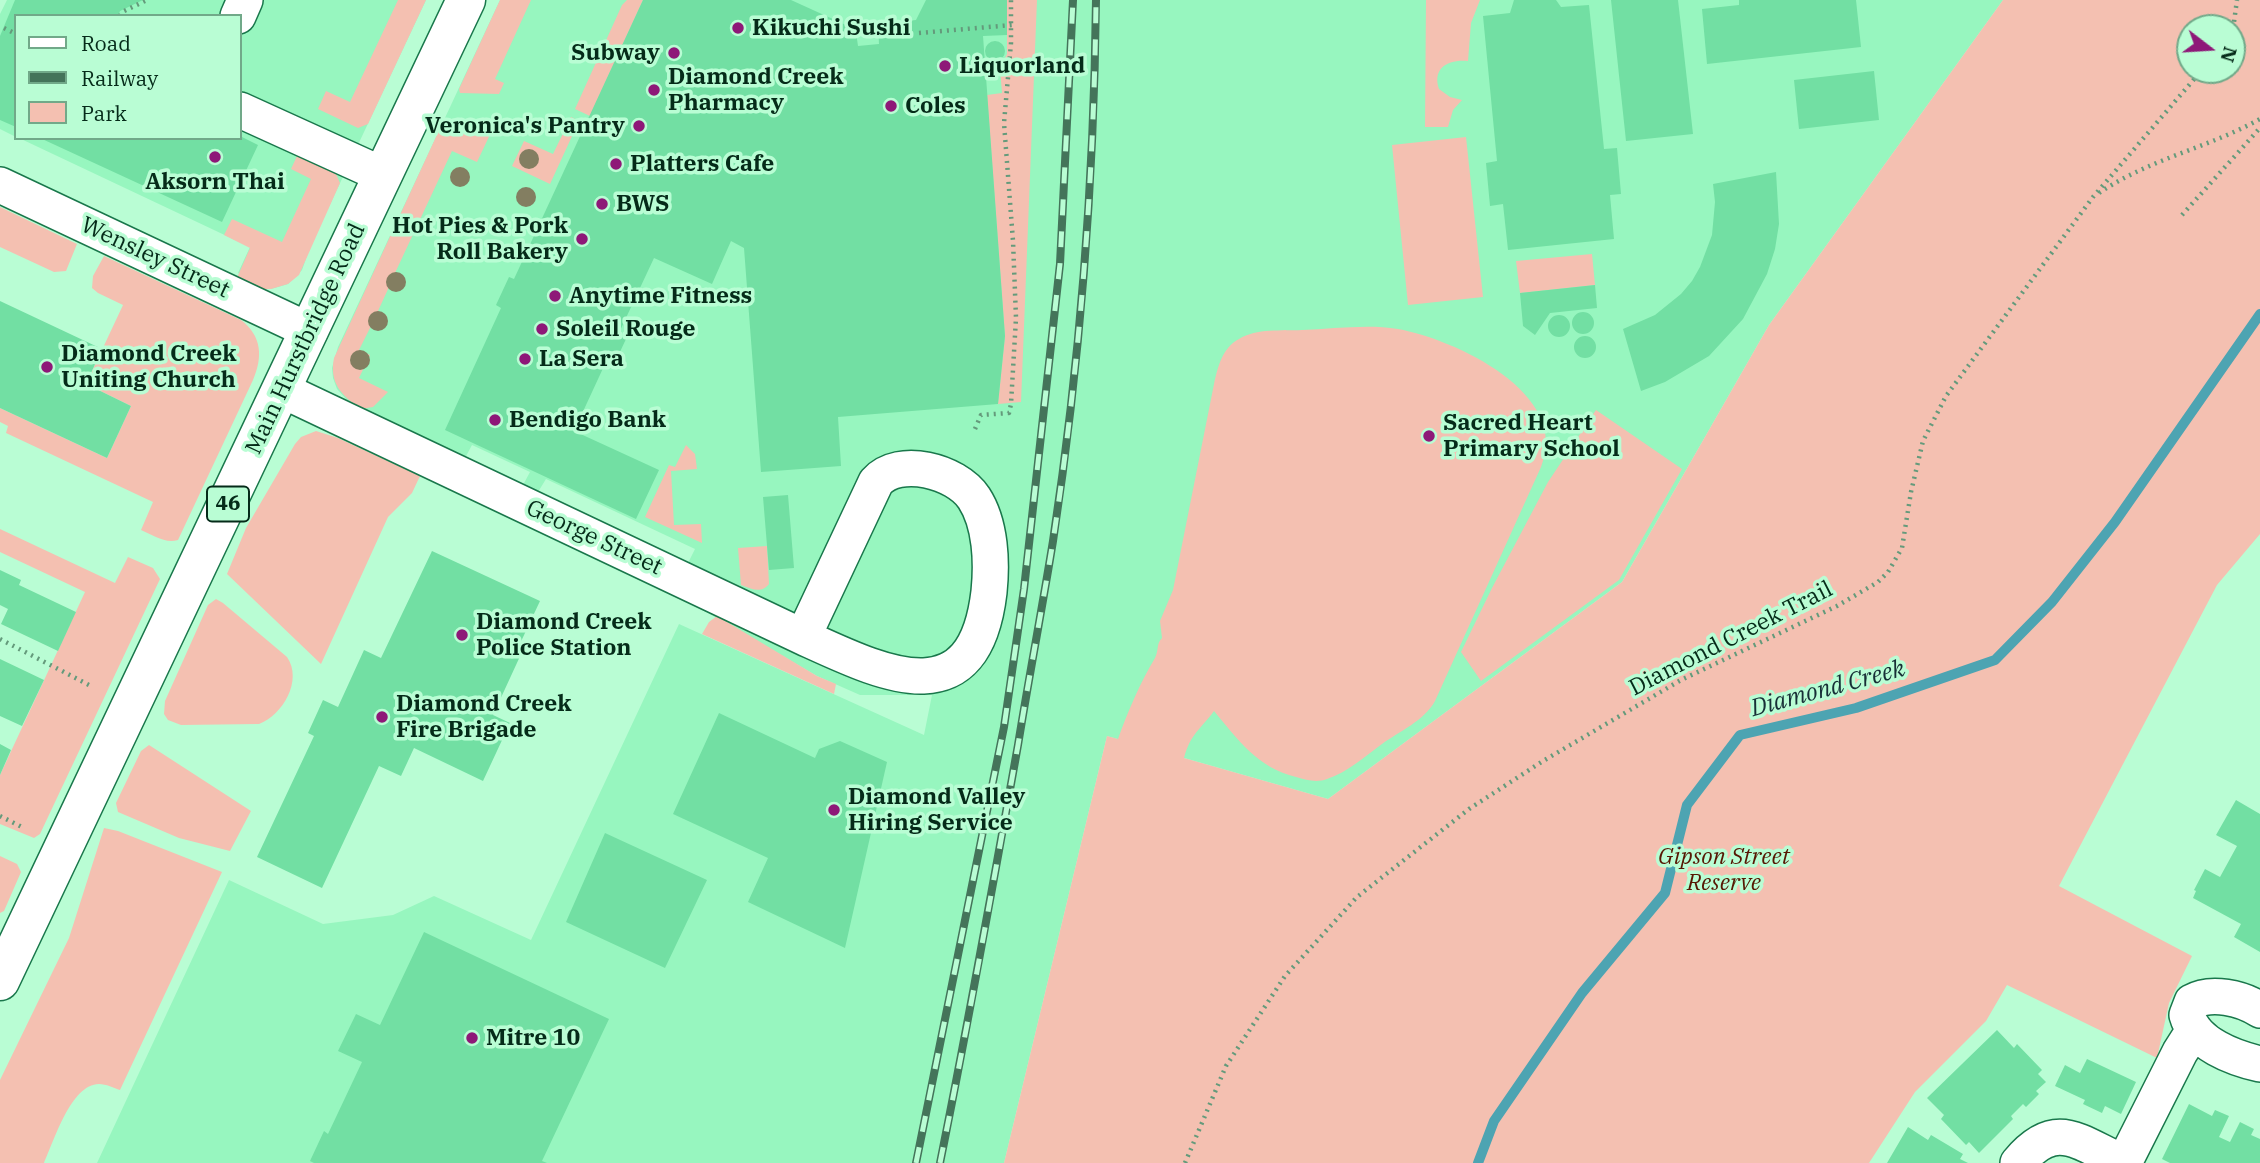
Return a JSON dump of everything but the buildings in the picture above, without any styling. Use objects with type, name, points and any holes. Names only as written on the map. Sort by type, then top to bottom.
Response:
[{"type":"main road","name":"Main Hurstbridge Road","points":[[0,981],[466,0]]},
{"type":"street","points":[[242,111],[383,175]]},
{"type":"street","name":"Wensley Street","points":[[0,185],[310,331]]},
{"type":"street","name":"George Street","points":[[282,390],[803,637],[866,666],[910,676],[953,669],[966,660],[976,645],[986,617],[990,562],[986,528],[976,501],[969,491],[943,473],[928,470],[886,473],[876,482],[803,637]]},
{"type":"street","points":[[2260,1010],[2241,1001],[2224,998],[2198,998],[2188,1008],[2189,1021],[2194,1030],[2213,1046],[2260,1064]]},
{"type":"street","points":[[2018,1163],[2045,1139],[2062,1136],[2124,1163],[2179,1052],[2194,1030]]},
{"type":"path","points":[[121,14],[147,0]]},
{"type":"path","points":[[975,429],[981,415],[1009,413],[1011,404],[1016,318],[1004,111],[1012,0]]},
{"type":"path","points":[[919,33],[1012,25]]},
{"type":"path","points":[[4,28],[14,33]]},
{"type":"path","name":"Diamond Creek Trail","points":[[1185,1163],[1226,1066],[1285,976],[1357,897],[1469,809],[1543,761],[1681,680],[1837,606],[1878,582],[1888,572],[1902,548],[1923,441],[1946,396],[2092,197],[2190,84]]},
{"type":"path","points":[[2092,197],[2120,178],[2149,164],[2208,144],[2260,119]]},
{"type":"path","points":[[2182,215],[2260,128]]},
{"type":"path","points":[[0,639],[91,686]]},
{"type":"path","points":[[0,816],[24,828]]},
{"type":"shaded area","points":[[7,0],[426,0],[310,247],[302,270],[288,284],[271,289],[238,273],[250,247],[23,140],[242,140],[242,14],[14,14],[14,136],[0,129],[0,14]]},
{"type":"shaded area","points":[[500,0],[2003,0],[1769,325],[1622,582],[1328,799],[1107,736],[1004,1163],[97,1163],[229,880],[323,924],[393,915],[434,896],[531,940],[679,624],[924,735],[932,695],[860,695],[817,676],[689,602],[704,570],[688,563],[695,549],[546,479],[538,492],[523,485],[530,472],[472,445],[465,458],[364,411],[337,389],[332,368],[338,347]]},
{"type":"green space","points":[[398,0],[426,0],[368,124],[358,128],[318,109],[326,91],[350,102]]},
{"type":"green space","points":[[500,0],[531,0],[495,79],[504,83],[499,94],[460,93],[459,89]]},
{"type":"green space","points":[[627,0],[643,0],[590,116],[575,109],[622,5]]},
{"type":"green space","points":[[1007,0],[1037,0],[1021,402],[998,404],[1005,336],[987,95],[1002,93],[1000,69],[1007,54]]},
{"type":"green space","points":[[1426,0],[1480,0],[1471,23],[1468,61],[1448,63],[1438,75],[1439,89],[1450,97],[1462,100],[1453,110],[1448,127],[1425,127]]},
{"type":"green space","name":"Gipson Street Reserve","points":[[2003,0],[2260,0],[2260,534],[2217,585],[2059,886],[2192,956],[2169,1003],[2157,1058],[2007,985],[1986,1021],[1915,1092],[1869,1163],[1004,1163],[1107,736],[1118,739],[1162,638],[1160,621],[1173,590],[1214,384],[1228,347],[1246,335],[1269,331],[1374,327],[1421,335],[1448,344],[1502,374],[1524,393],[1540,416],[1546,440],[1541,467],[1435,701],[1425,714],[1349,768],[1323,780],[1304,779],[1271,767],[1250,751],[1214,711],[1193,737],[1184,758],[1328,799],[1622,582],[1769,325]]},
{"type":"green space","points":[[571,117],[579,121],[550,184],[512,166],[524,141],[553,154]]},
{"type":"green space","points":[[455,120],[491,120],[495,124],[477,162],[452,151],[395,273],[404,278],[398,291],[389,287],[378,311],[387,316],[380,330],[371,326],[359,350],[370,355],[359,378],[388,392],[373,407],[361,409],[338,388],[333,375],[334,358],[441,126]]},
{"type":"green space","points":[[1466,137],[1483,297],[1408,305],[1392,145]]},
{"type":"green space","points":[[297,156],[336,174],[340,183],[299,275],[288,284],[271,289],[256,289],[236,280],[250,248],[224,235],[232,219],[282,242],[311,179],[291,169]]},
{"type":"green space","points":[[0,207],[77,244],[66,271],[54,272],[0,247]]},
{"type":"green space","points":[[1592,254],[1595,285],[1520,293],[1516,261]]},
{"type":"green space","points":[[104,256],[241,320],[253,333],[259,347],[253,380],[178,540],[164,540],[141,530],[153,502],[6,433],[8,426],[0,422],[0,408],[107,458],[131,406],[86,384],[123,305],[92,288],[93,276]]},
{"type":"green space","points":[[1596,410],[1682,469],[1619,580],[1481,681],[1461,652],[1548,482]]},
{"type":"green space","points":[[316,431],[338,438],[420,476],[412,493],[388,517],[321,664],[227,574],[246,528],[295,444],[301,437]]},
{"type":"green space","points":[[686,445],[695,454],[697,469],[671,471],[674,525],[701,524],[702,543],[645,517],[669,465],[675,467]]},
{"type":"green space","points":[[0,529],[115,583],[128,557],[153,568],[160,579],[40,834],[34,838],[0,824],[0,775],[85,592],[0,552]]},
{"type":"green space","points":[[767,546],[769,584],[760,590],[741,585],[738,548]]},
{"type":"green space","points":[[216,599],[287,657],[291,666],[292,686],[288,696],[276,713],[259,724],[181,725],[168,720],[164,714],[165,701],[208,605]]},
{"type":"green space","points":[[717,616],[817,676],[836,684],[834,694],[702,634],[709,622]]},
{"type":"green space","points":[[149,745],[251,811],[230,851],[179,838],[118,812],[116,803],[141,751]]},
{"type":"green space","points":[[104,828],[222,872],[120,1090],[99,1084],[89,1086],[80,1093],[58,1128],[44,1163],[0,1163],[0,1080],[69,938]]},
{"type":"green space","points":[[0,856],[17,864],[21,872],[4,911],[0,913]]},
{"type":"waterway","name":"Diamond Creek","points":[[1478,1163],[1494,1121],[1582,993],[1665,893],[1687,805],[1740,735],[1856,708],[1995,660],[2052,602],[2115,522],[2260,314]]},
{"type":"railway","points":[[916,1163],[1004,727],[1024,589],[1060,264],[1073,0]]},
{"type":"railway","points":[[940,1163],[1018,745],[1063,474],[1089,204],[1096,0]]},
{"type":"place","name":"Kikuchi Sushi","points":[[738,28]]},
{"type":"place","name":"Subway","points":[[674,53]]},
{"type":"place","name":"Liquorland","points":[[945,66]]},
{"type":"place","name":"Diamond Creek Pharmacy","points":[[654,90]]},
{"type":"place","name":"Coles","points":[[891,106]]},
{"type":"place","name":"Veronica's Pantry","points":[[639,126]]},
{"type":"place","name":"Aksorn Thai","points":[[215,157]]},
{"type":"place","name":"Platters Cafe","points":[[616,164]]},
{"type":"place","name":"BWS","points":[[602,204]]},
{"type":"place","name":"Hot Pies & Pork Roll Bakery","points":[[582,239]]},
{"type":"place","name":"Anytime Fitness","points":[[555,296]]},
{"type":"place","name":"Soleil Rouge","points":[[542,329]]},
{"type":"place","name":"La Sera","points":[[525,359]]},
{"type":"place","name":"Diamond Creek Uniting Church","points":[[47,367]]},
{"type":"place","name":"Bendigo Bank","points":[[495,420]]},
{"type":"place","name":"Sacred Heart Primary School","points":[[1429,436]]},
{"type":"place","name":"Diamond Creek Police Station","points":[[462,635]]},
{"type":"place","name":"Diamond Creek Fire Brigade","points":[[382,717]]},
{"type":"place","name":"Diamond Valley Hiring Service","points":[[834,810]]},
{"type":"place","name":"Mitre 10","points":[[472,1038]]}]
